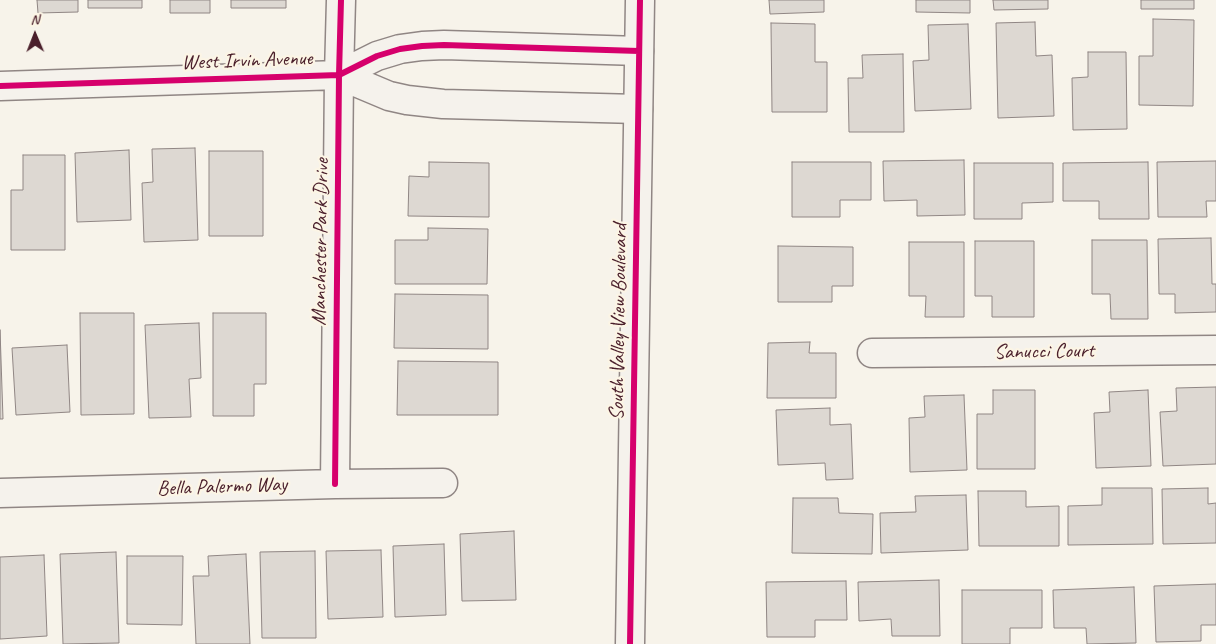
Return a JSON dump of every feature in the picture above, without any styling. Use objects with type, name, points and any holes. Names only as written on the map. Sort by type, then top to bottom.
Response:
[{"type":"street","name":"Manchester Park Drive","points":[[335,484],[341,0]]},
{"type":"street","name":"South Valley View Boulevard","points":[[630,644],[640,0]]},
{"type":"street","name":"West Irvin Avenue","points":[[0,86],[339,74],[377,56],[400,49],[422,46],[444,45],[639,51]]},
{"type":"street","name":"West Irvin Avenue","points":[[339,74],[389,96],[407,100],[442,104],[638,109]]},
{"type":"street","name":"Sanucci Court","points":[[872,354],[1216,350]]},
{"type":"street","name":"Bella Palermo Way","points":[[0,493],[335,484],[443,484]]},
{"type":"building","points":[[37,0],[78,0],[78,12],[38,13]]},
{"type":"building","points":[[88,0],[142,0],[142,8],[88,8]]},
{"type":"building","points":[[170,0],[210,0],[210,13],[170,13]]},
{"type":"building","points":[[231,0],[286,0],[286,8],[231,8]]},
{"type":"building","points":[[769,0],[824,0],[824,12],[770,14]]},
{"type":"building","points":[[916,0],[970,0],[970,13],[916,12]]},
{"type":"building","points":[[993,0],[1048,0],[1048,9],[994,10]]},
{"type":"building","points":[[1141,0],[1194,0],[1194,9],[1141,9]]},
{"type":"building","points":[[1153,19],[1194,20],[1193,106],[1139,105],[1139,56],[1153,56]]},
{"type":"building","points":[[1035,22],[1036,56],[1052,55],[1054,116],[998,118],[996,23]]},
{"type":"building","points":[[771,23],[815,24],[815,62],[827,62],[827,112],[772,112]]},
{"type":"building","points":[[968,24],[971,109],[915,111],[913,61],[929,60],[928,25]]},
{"type":"building","points":[[1088,52],[1126,52],[1127,129],[1073,130],[1072,78],[1088,77]]},
{"type":"building","points":[[903,54],[904,132],[849,132],[848,78],[863,78],[862,55]]},
{"type":"building","points":[[195,148],[198,240],[144,242],[142,183],[153,182],[152,149]]},
{"type":"building","points":[[129,150],[131,220],[77,222],[75,153]]},
{"type":"building","points":[[209,151],[263,151],[263,236],[209,236]]},
{"type":"building","points":[[23,155],[65,155],[65,250],[11,250],[11,190],[23,190]]},
{"type":"building","points":[[964,160],[965,215],[917,216],[917,200],[884,201],[883,161]]},
{"type":"building","points":[[1216,161],[1216,201],[1206,201],[1207,217],[1158,217],[1157,162]]},
{"type":"building","points":[[429,162],[489,163],[489,217],[408,216],[409,176],[429,177]]},
{"type":"building","points":[[792,162],[871,162],[871,200],[840,200],[840,217],[792,217]]},
{"type":"building","points":[[1148,162],[1149,219],[1099,219],[1099,201],[1063,201],[1063,163]]},
{"type":"building","points":[[974,163],[1053,163],[1053,202],[1022,203],[1022,219],[974,219]]},
{"type":"building","points":[[428,228],[488,229],[487,284],[395,284],[395,240],[428,240]]},
{"type":"building","points":[[1211,238],[1212,284],[1216,284],[1216,312],[1175,313],[1175,294],[1159,294],[1158,239]]},
{"type":"building","points":[[1092,240],[1147,240],[1148,319],[1111,319],[1110,294],[1092,294]]},
{"type":"building","points":[[975,241],[1034,241],[1034,317],[992,317],[992,296],[975,296]]},
{"type":"building","points":[[909,242],[964,242],[964,317],[925,317],[926,296],[909,296]]},
{"type":"building","points":[[778,246],[853,247],[853,286],[832,286],[832,302],[778,302]]},
{"type":"building","points":[[395,294],[488,295],[488,349],[394,348]]},
{"type":"building","points":[[80,313],[134,313],[134,414],[81,415]]},
{"type":"building","points":[[213,313],[266,313],[266,384],[254,384],[254,416],[213,416]]},
{"type":"building","points":[[199,323],[201,378],[189,379],[191,417],[149,418],[145,325]]},
{"type":"building","points":[[0,330],[3,419],[0,419]]},
{"type":"building","points":[[810,342],[809,353],[836,353],[836,398],[767,398],[768,343]]},
{"type":"building","points":[[67,345],[70,412],[16,415],[12,348]]},
{"type":"building","points":[[398,361],[498,362],[498,415],[397,415]]},
{"type":"building","points":[[1216,387],[1216,464],[1163,466],[1160,412],[1177,411],[1176,388]]},
{"type":"building","points":[[993,390],[1035,390],[1035,469],[977,469],[977,414],[993,414]]},
{"type":"building","points":[[1148,390],[1151,466],[1096,468],[1094,413],[1110,412],[1109,392]]},
{"type":"building","points":[[964,395],[967,470],[910,472],[909,418],[925,417],[924,396]]},
{"type":"building","points":[[830,408],[830,425],[851,424],[853,479],[826,480],[825,463],[778,465],[776,410]]},
{"type":"building","points":[[1102,488],[1152,488],[1153,544],[1068,545],[1068,506],[1102,505]]},
{"type":"building","points":[[1208,488],[1208,504],[1216,503],[1216,543],[1163,544],[1162,489]]},
{"type":"building","points":[[978,491],[1026,491],[1026,507],[1059,506],[1059,546],[979,546]]},
{"type":"building","points":[[966,495],[968,550],[881,553],[880,513],[916,512],[915,496]]},
{"type":"building","points":[[793,498],[838,498],[839,513],[873,514],[872,554],[792,553]]},
{"type":"building","points":[[514,531],[516,600],[462,601],[460,534]]},
{"type":"building","points":[[444,544],[446,615],[395,617],[393,546]]},
{"type":"building","points":[[381,550],[383,617],[328,619],[326,551]]},
{"type":"building","points":[[315,551],[316,638],[262,638],[260,552]]},
{"type":"building","points":[[116,552],[119,643],[63,644],[60,554]]},
{"type":"building","points":[[246,554],[250,644],[196,644],[193,576],[209,576],[208,556]]},
{"type":"building","points":[[44,555],[47,636],[0,639],[0,557]]},
{"type":"building","points":[[127,556],[183,556],[182,625],[127,624]]},
{"type":"building","points":[[939,580],[940,636],[892,636],[891,619],[859,621],[858,582]]},
{"type":"building","points":[[846,581],[847,620],[815,620],[815,637],[767,637],[766,582]]},
{"type":"building","points":[[1216,584],[1216,625],[1201,625],[1201,641],[1156,642],[1154,586]]},
{"type":"building","points":[[1134,587],[1136,643],[1087,644],[1086,628],[1054,628],[1053,590]]},
{"type":"building","points":[[962,590],[1042,590],[1042,628],[1010,628],[1010,644],[962,644]]},
{"type":"cycle path","points":[[335,484],[341,0]]},
{"type":"cycle path","points":[[630,644],[640,0]]},
{"type":"cycle path","points":[[0,86],[339,75],[377,56],[400,49],[422,46],[444,45],[639,51]]}]
